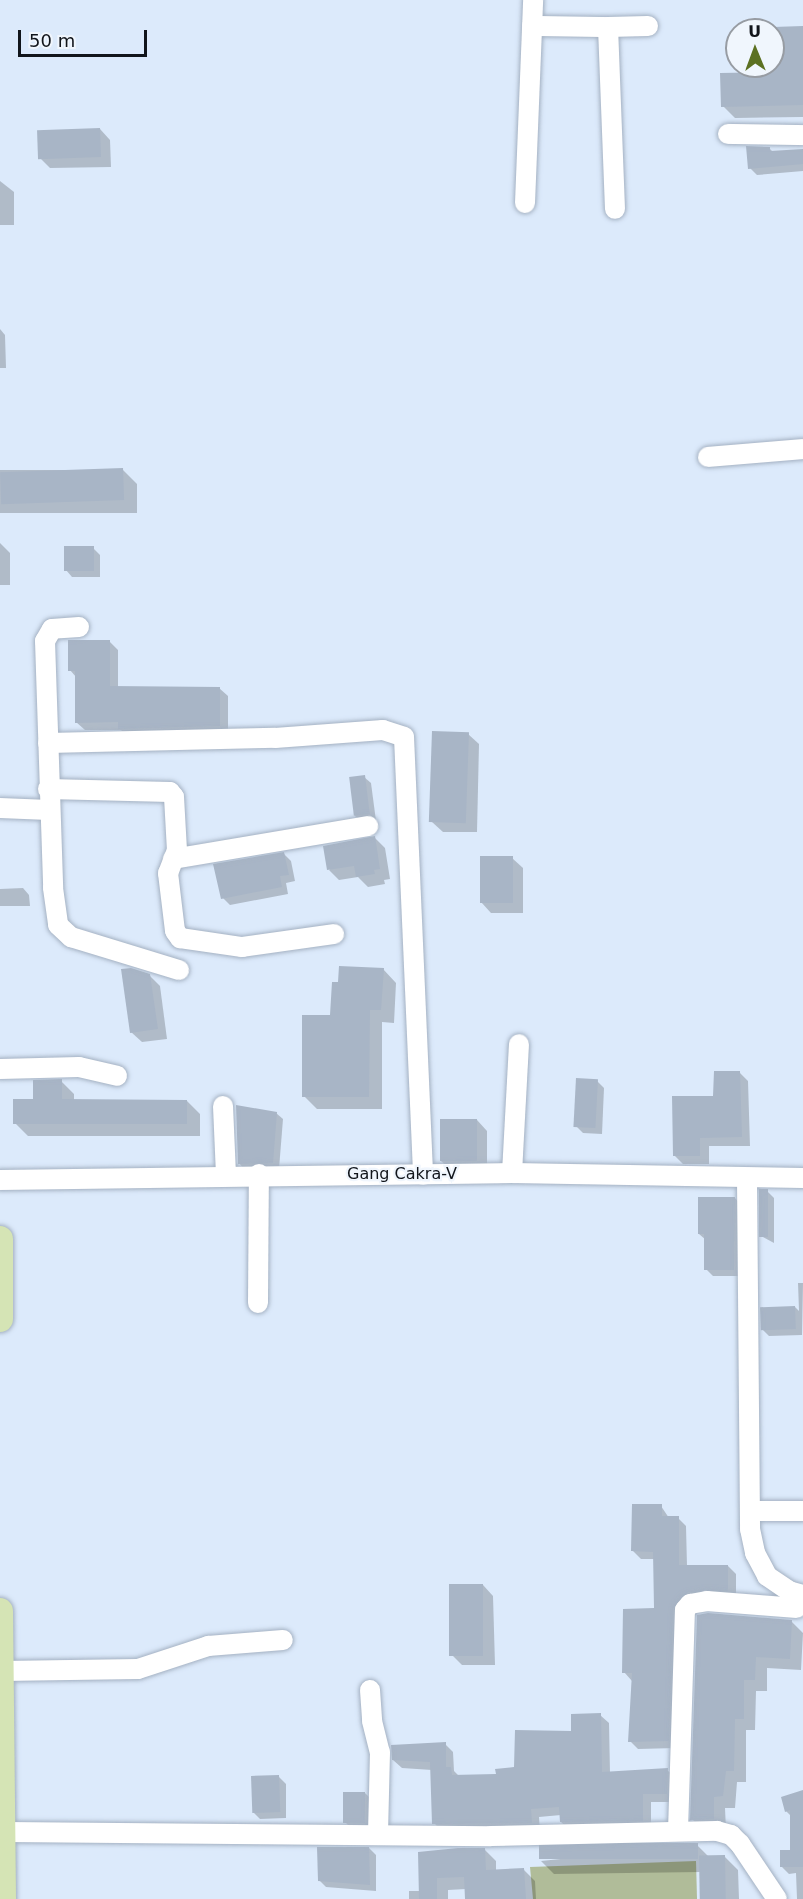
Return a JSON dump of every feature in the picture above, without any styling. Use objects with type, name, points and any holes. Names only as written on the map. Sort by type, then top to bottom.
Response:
[{"type":"main road","points":[[0,1239],[0,1319]]},
{"type":"main road","points":[[0,1611],[3,1899]]},
{"type":"street","points":[[525,203],[533,0]]},
{"type":"street","points":[[532,26],[648,26]]},
{"type":"street","points":[[608,27],[615,209]]},
{"type":"street","points":[[728,134],[803,135]]},
{"type":"street","points":[[708,457],[803,449]]},
{"type":"street","points":[[79,627],[47,633],[48,789],[53,888],[63,933],[179,970]]},
{"type":"street","points":[[48,742],[275,738],[383,730],[404,737],[423,1175]]},
{"type":"street","points":[[48,789],[170,792],[174,797],[177,850],[168,873],[175,931],[180,938],[242,947],[334,934]]},
{"type":"street","points":[[0,808],[49,810]]},
{"type":"street","points":[[173,859],[368,826]]},
{"type":"street","points":[[512,1173],[519,1044]]},
{"type":"street","points":[[0,1069],[79,1067],[117,1076]]},
{"type":"street","points":[[223,1106],[226,1174]]},
{"type":"street","name":"Gang Cakra-V","points":[[0,1180],[226,1174],[512,1173],[747,1179],[803,1178]]},
{"type":"street","points":[[258,1174],[258,1303]]},
{"type":"street","points":[[747,1179],[750,1510],[755,1553],[767,1576],[789,1591],[800,1602]]},
{"type":"street","points":[[750,1510],[803,1511]]},
{"type":"street","points":[[678,1831],[684,1610],[690,1604],[707,1601],[800,1602]]},
{"type":"street","points":[[2,1671],[138,1669],[208,1646],[283,1640]]},
{"type":"street","points":[[370,1690],[372,1721],[380,1752],[378,1833]]},
{"type":"street","points":[[2,1818],[491,1836],[678,1831],[731,1835],[777,1899]]},
{"type":"green space","points":[[696,1861],[697,1899],[533,1899],[530,1867]]},
{"type":"building","points":[[803,26],[803,105],[721,107],[720,73],[725,73],[725,78],[785,78],[785,27]]},
{"type":"building","points":[[100,128],[101,157],[38,159],[37,130]]},
{"type":"building","points":[[746,146],[770,147],[770,151],[803,149],[803,164],[748,169]]},
{"type":"building","points":[[123,468],[124,500],[1,504],[0,472]]},
{"type":"building","points":[[64,546],[94,546],[94,571],[64,571]]},
{"type":"building","points":[[68,640],[110,640],[110,686],[220,687],[220,726],[118,729],[118,722],[75,723],[75,671],[68,671]]},
{"type":"building","points":[[432,731],[469,732],[466,823],[429,822]]},
{"type":"building","points":[[365,775],[370,814],[354,816],[349,777]]},
{"type":"building","points":[[375,836],[380,869],[374,870],[375,874],[356,877],[354,866],[327,870],[323,846]]},
{"type":"building","points":[[284,852],[289,875],[280,876],[282,887],[221,899],[213,864]]},
{"type":"building","points":[[480,856],[513,856],[513,903],[480,903]]},
{"type":"building","points":[[339,966],[384,968],[381,1010],[370,1010],[369,1097],[302,1097],[302,1015],[330,1015],[332,982],[338,982]]},
{"type":"building","points":[[131,968],[150,974],[158,1029],[130,1033],[121,969]]},
{"type":"building","points":[[714,1071],[740,1071],[742,1137],[700,1138],[700,1156],[673,1156],[672,1096],[713,1096]]},
{"type":"building","points":[[576,1078],[598,1079],[595,1128],[573,1127]]},
{"type":"building","points":[[62,1079],[62,1099],[187,1100],[187,1124],[13,1124],[13,1099],[33,1099],[33,1080]]},
{"type":"building","points":[[236,1105],[277,1112],[273,1163],[238,1164]]},
{"type":"building","points":[[440,1119],[477,1119],[477,1161],[440,1161]]},
{"type":"building","points":[[759,1189],[768,1189],[768,1237],[759,1237]]},
{"type":"building","points":[[698,1197],[735,1197],[734,1270],[704,1270],[704,1234],[698,1234]]},
{"type":"building","points":[[795,1306],[796,1329],[761,1330],[760,1307]]},
{"type":"building","points":[[632,1504],[662,1504],[662,1516],[679,1516],[679,1565],[728,1565],[728,1591],[688,1592],[673,1609],[669,1741],[628,1742],[632,1673],[622,1673],[623,1609],[654,1608],[653,1552],[631,1551]]},
{"type":"building","points":[[449,1584],[483,1584],[483,1656],[449,1656]]},
{"type":"building","points":[[708,1613],[792,1620],[790,1659],[756,1657],[755,1680],[744,1680],[744,1719],[735,1719],[734,1771],[726,1771],[723,1796],[714,1797],[714,1819],[690,1820],[697,1615]]},
{"type":"building","points":[[601,1713],[602,1772],[668,1768],[667,1794],[643,1794],[643,1821],[560,1822],[559,1807],[531,1809],[532,1823],[432,1824],[430,1762],[392,1760],[391,1745],[446,1742],[446,1767],[451,1767],[452,1775],[496,1774],[495,1769],[514,1767],[515,1730],[571,1731],[571,1714]]},
{"type":"building","points":[[279,1775],[280,1812],[252,1813],[251,1776]]},
{"type":"building","points":[[803,1790],[803,1867],[780,1867],[780,1850],[790,1850],[790,1810],[785,1812],[781,1797]]},
{"type":"building","points":[[343,1792],[365,1792],[365,1823],[343,1823]]},
{"type":"building","points":[[539,1843],[698,1843],[698,1859],[539,1859]]},
{"type":"building","points":[[317,1847],[369,1847],[370,1885],[318,1881]]},
{"type":"building","points":[[485,1848],[486,1870],[524,1868],[526,1899],[465,1899],[464,1877],[437,1878],[437,1899],[419,1899],[418,1852]]},
{"type":"building","points":[[699,1855],[725,1855],[726,1899],[700,1899]]}]
